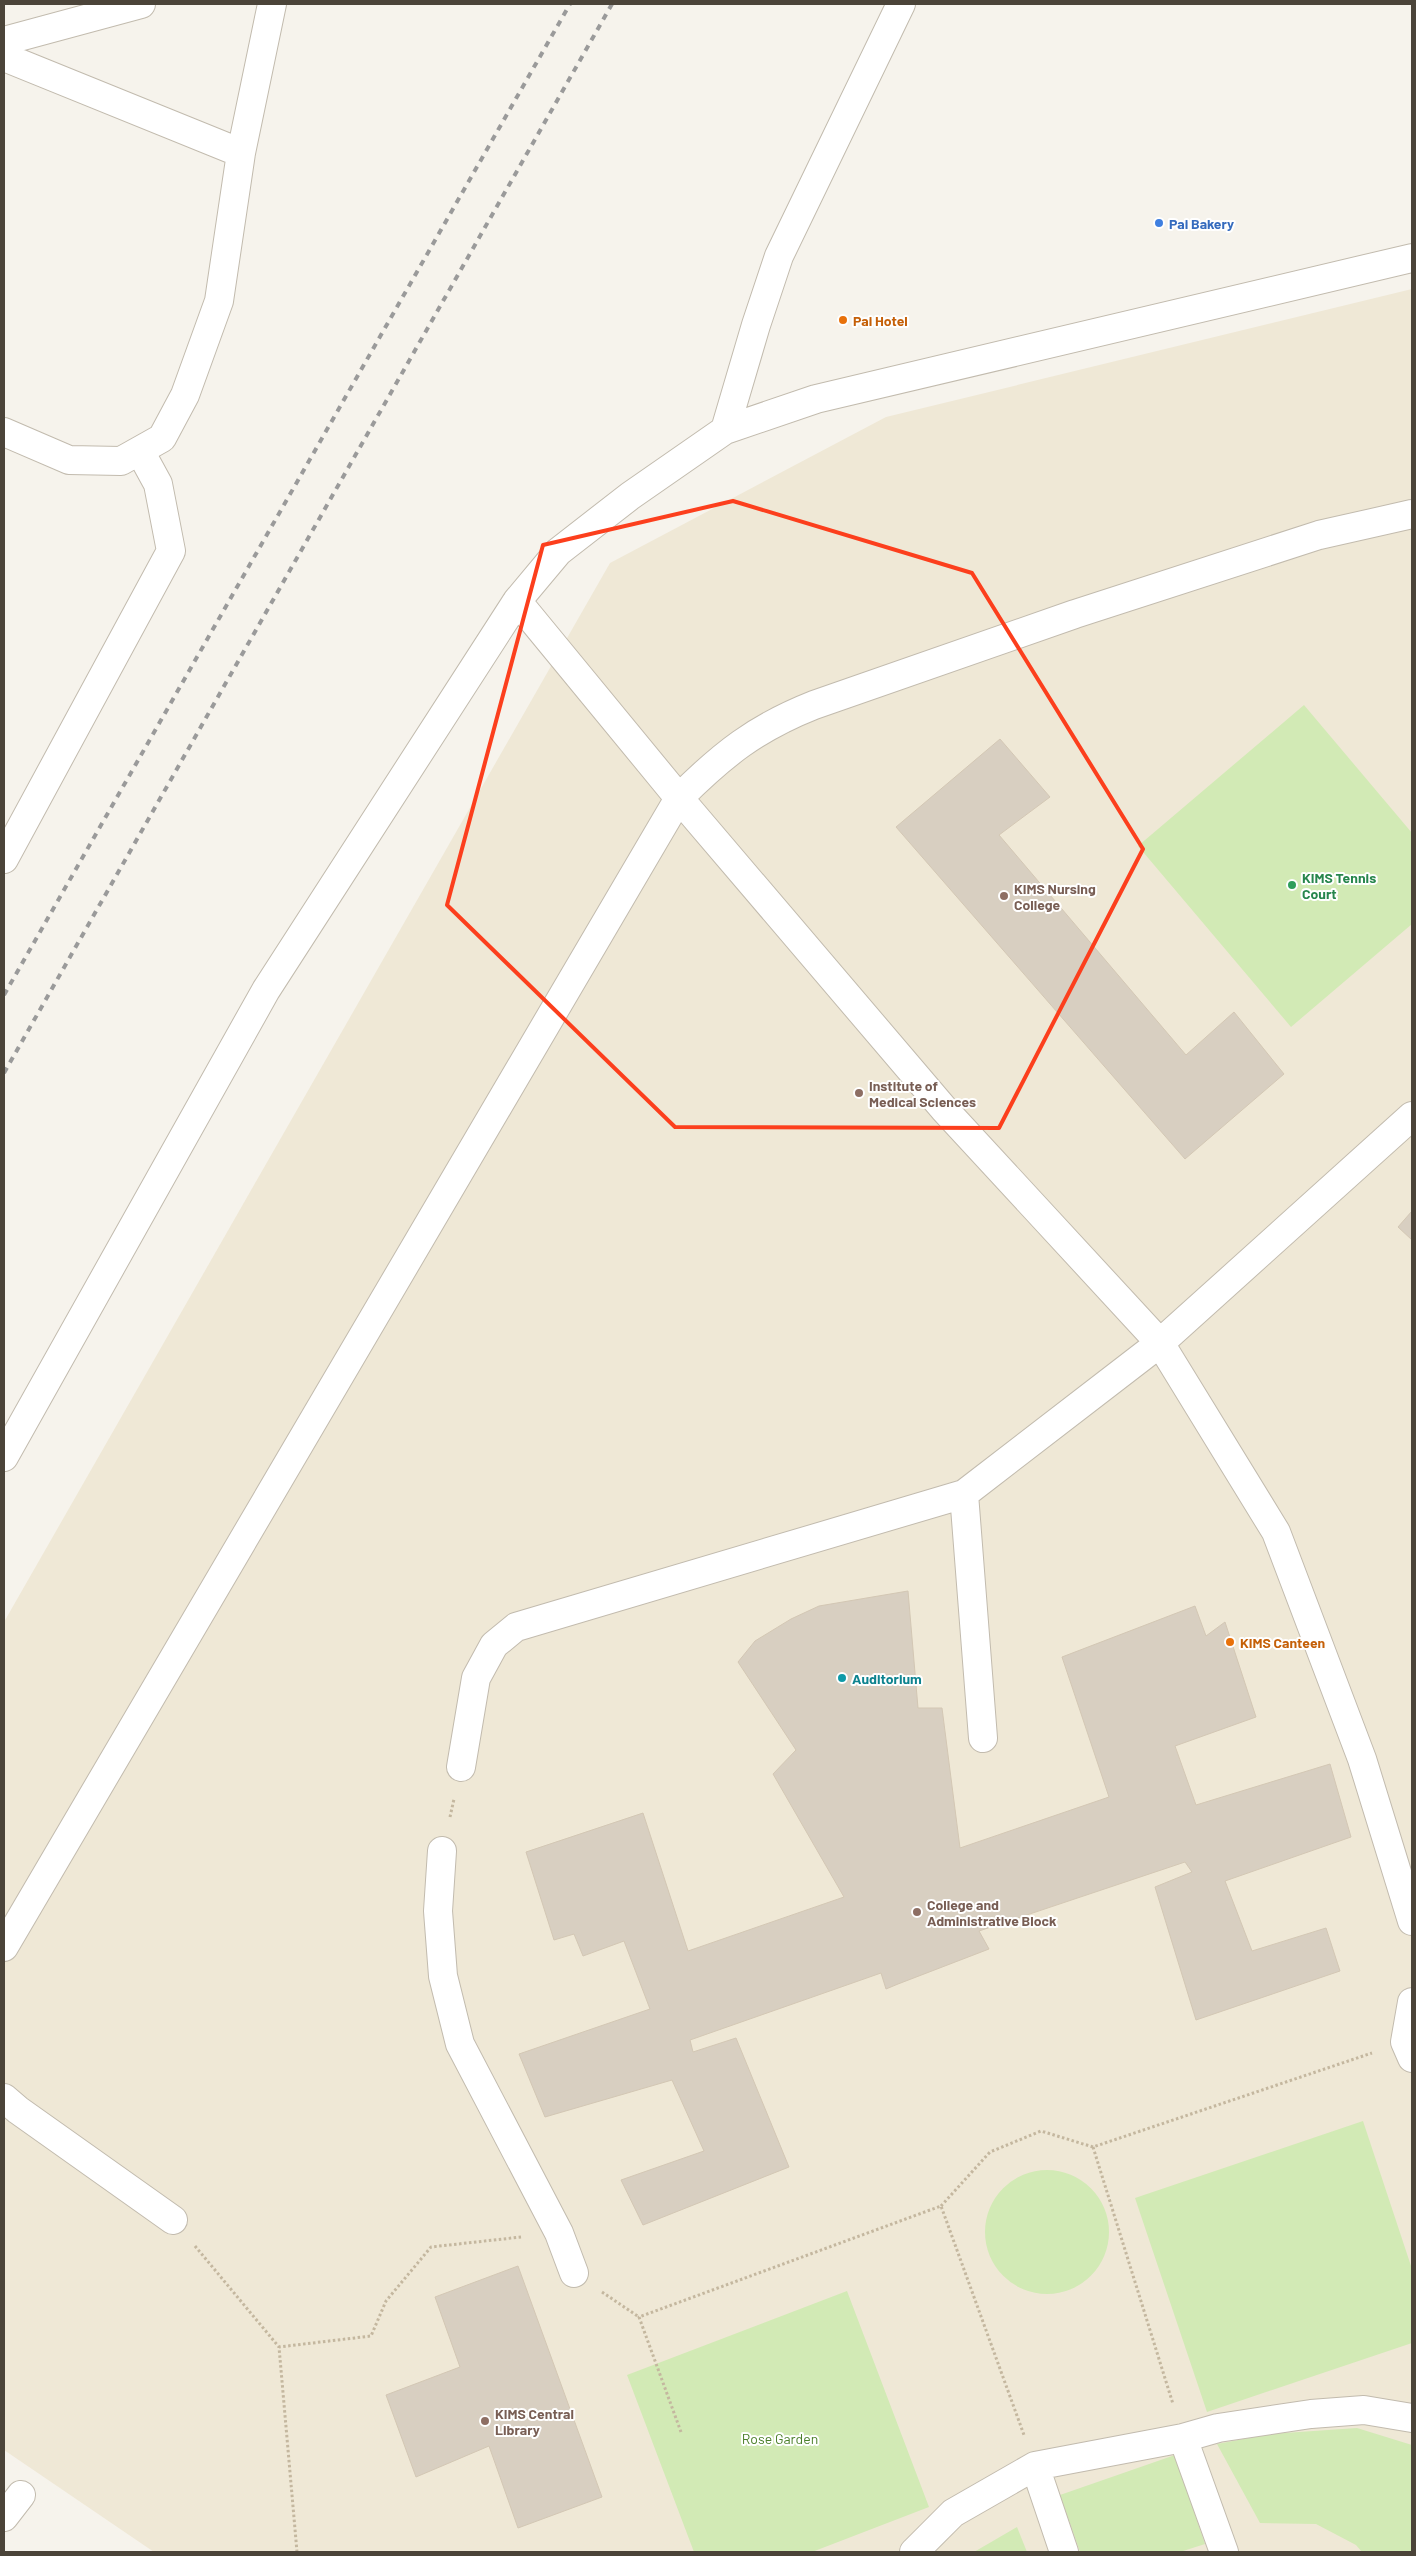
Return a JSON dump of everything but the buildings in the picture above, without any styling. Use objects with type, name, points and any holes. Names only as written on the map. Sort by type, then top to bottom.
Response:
[{"type":"street","points":[[4,40],[141,4]]},
{"type":"street","points":[[4,432],[69,460],[121,461],[162,438],[186,395],[219,301],[241,153],[272,4]]},
{"type":"street","points":[[725,430],[756,324],[779,256],[902,4]]},
{"type":"street","points":[[4,57],[241,153]]},
{"type":"street","points":[[4,1458],[266,990],[517,602],[558,552],[630,496],[725,430],[816,399],[1412,258]]},
{"type":"street","points":[[4,859],[171,551],[158,484],[140,451]]},
{"type":"street","points":[[4,1947],[679,798],[742,741],[779,719],[814,705],[1075,614],[1320,535],[1412,514]]},
{"type":"street","points":[[517,602],[679,798],[944,1109],[1160,1343],[1276,1532],[1362,1759],[1412,1921]]},
{"type":"street","points":[[461,1767],[476,1678],[494,1646],[516,1627],[964,1494],[1160,1343],[1412,1116]]},
{"type":"street","points":[[964,1494],[983,1738]]},
{"type":"street","points":[[442,1851],[438,1911],[443,1976],[460,2044],[559,2232],[574,2273]]},
{"type":"street","points":[[1409,2050],[1412,2002]]},
{"type":"street","points":[[4,2098],[18,2110],[173,2220]]},
{"type":"street","points":[[914,2552],[953,2514],[1035,2466],[1183,2438],[1218,2428],[1311,2414],[1364,2410],[1412,2418]]},
{"type":"street","points":[[1183,2438],[1224,2552]]},
{"type":"street","points":[[1035,2466],[1064,2552]]},
{"type":"street","points":[[4,2517],[21,2495]]},
{"type":"path","points":[[442,1851],[461,1767]]},
{"type":"path","points":[[639,2317],[941,2206],[990,2152],[1042,2132],[1093,2147],[1409,2050]]},
{"type":"path","points":[[1093,2147],[1183,2438]]},
{"type":"path","points":[[941,2206],[1035,2466]]},
{"type":"path","points":[[173,2220],[279,2347],[297,2552]]},
{"type":"path","points":[[279,2347],[371,2336],[386,2301],[431,2247],[559,2232]]},
{"type":"path","points":[[574,2273],[639,2317],[681,2432]]},
{"type":"highlighted area","points":[[733,501],[972,573],[1143,849],[999,1128],[675,1127],[447,905],[543,545]]},
{"type":"shaded area","name":"Institute of Medical Sciences","points":[[1412,289],[1412,2552],[154,2552],[4,2450],[4,1622],[610,563],[886,417]]},
{"type":"green space","name":"KIMS Tennis Court","points":[[1304,705],[1412,833],[1412,924],[1291,1027],[1138,846]]},
{"type":"green space","points":[[1363,2121],[1412,2269],[1412,2343],[1207,2412],[1135,2198]]},
{"type":"green space","points":[[1047,2170],[1071,2175],[1091,2188],[1104,2208],[1109,2232],[1104,2256],[1091,2276],[1071,2289],[1047,2294],[1023,2289],[1003,2276],[990,2256],[985,2232],[990,2208],[1003,2188],[1023,2175]]},
{"type":"green space","name":"Rose Garden","points":[[847,2291],[929,2507],[812,2552],[694,2552],[627,2375]]},
{"type":"green space","points":[[1357,2428],[1412,2445],[1412,2552],[1362,2552],[1356,2545],[1316,2524],[1260,2523],[1217,2444],[1270,2434]]},
{"type":"green space","points":[[1175,2455],[1205,2544],[1180,2552],[1080,2552],[1060,2495]]},
{"type":"green space","points":[[1017,2527],[1027,2552],[974,2552]]},
{"type":"railway","points":[[4,995],[570,4]]},
{"type":"railway","points":[[4,1073],[612,4]]},
{"type":"place","name":"Pai Bakery","points":[[1159,223]]},
{"type":"place","name":"Pai Hotel","points":[[843,320]]},
{"type":"place","name":"KIMS Tennis Court","points":[[1292,885]]},
{"type":"place","name":"KIMS Nursing College","points":[[1004,896]]},
{"type":"place","name":"Institute of Medical Sciences","points":[[859,1093]]},
{"type":"place","name":"KIMS Canteen","points":[[1230,1642]]},
{"type":"place","name":"Auditorium","points":[[842,1678]]},
{"type":"place","name":"College and Administrative Block","points":[[917,1912]]},
{"type":"place","name":"KIMS Central Library","points":[[485,2421]]}]
